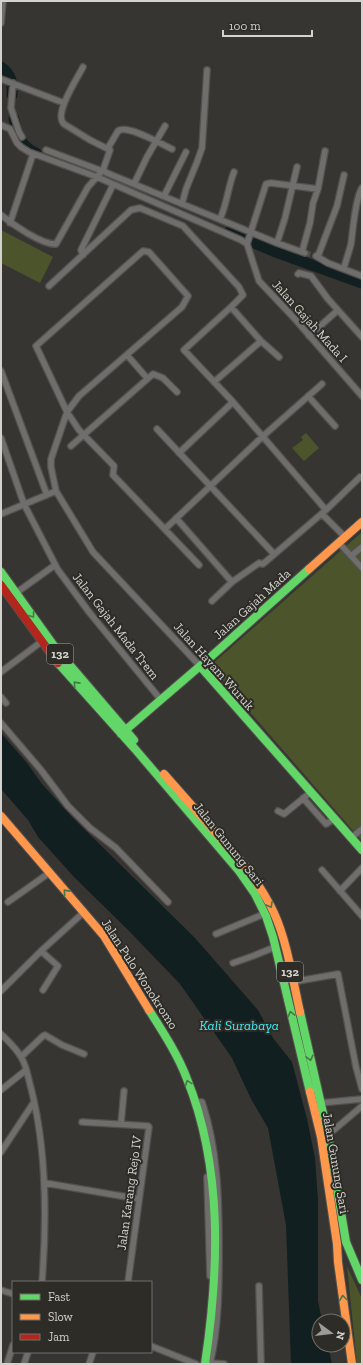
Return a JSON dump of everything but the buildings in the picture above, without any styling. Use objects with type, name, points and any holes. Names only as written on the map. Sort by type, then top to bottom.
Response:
[{"type":"main road","name":"Jalan Gajah Mada","points":[[123,732],[200,666],[362,522]]},
{"type":"main road","name":"Jalan Gunung Sari","points":[[1,572],[57,650],[123,732]]},
{"type":"main road","name":"Jalan Gunung Sari","points":[[1,585],[52,656],[123,732],[229,854],[253,877],[274,913],[282,935],[292,982],[321,1137],[337,1244],[338,1262],[352,1364]]},
{"type":"main road","name":"Jalan Hayam Wuruk","points":[[200,666],[362,850]]},
{"type":"main road","name":"Jalan Pulo Wonokromo","points":[[1,816],[104,936],[169,1042],[187,1078],[200,1115],[208,1154],[214,1202],[215,1252],[208,1364]]},
{"type":"main road","name":"Jalan Gunung Sari","points":[[229,854],[251,889],[264,914],[275,947],[328,1135],[346,1242],[362,1280]]},
{"type":"main road","points":[[337,1244],[343,1247],[346,1242]]},
{"type":"main road","points":[[338,1262],[340,1258],[345,1256],[352,1259]]},
{"type":"street","points":[[1,23],[3,1]]},
{"type":"street","points":[[83,67],[64,103],[60,114],[62,122],[90,140],[109,149]]},
{"type":"street","points":[[182,204],[186,189],[202,148],[207,70]]},
{"type":"street","points":[[1,79],[64,103]]},
{"type":"street","points":[[11,83],[11,108],[21,147],[33,154],[46,154],[100,174],[113,185],[248,243],[266,184],[292,185],[318,189]]},
{"type":"street","points":[[1,125],[10,129],[18,136]]},
{"type":"street","points":[[134,184],[165,126]]},
{"type":"street","points":[[1,215],[10,223],[35,237],[51,244],[56,244],[88,187],[100,174],[109,149],[118,131],[121,129],[129,130],[157,141],[172,149]]},
{"type":"street","points":[[100,174],[107,173],[251,234],[303,252],[313,203],[318,189],[325,151]]},
{"type":"street","points":[[164,196],[186,152]]},
{"type":"street","points":[[10,223],[33,154]]},
{"type":"street","points":[[277,243],[285,218],[297,167]]},
{"type":"street","points":[[220,220],[234,172]]},
{"type":"street","points":[[344,175],[337,206],[317,256],[328,263],[362,276]]},
{"type":"street","points":[[83,255],[81,250],[113,185]]},
{"type":"street","points":[[344,268],[350,248],[359,195],[362,188]]},
{"type":"street","points":[[49,286],[131,210],[140,208],[183,226],[239,287],[243,295],[184,350],[232,402],[324,512],[351,556],[362,568]]},
{"type":"street","name":"Jalan Gajah Mada I","points":[[248,243],[259,281],[362,396]]},
{"type":"street","name":"Jalan Hayam Wuruk","points":[[67,412],[36,346],[143,251],[149,252],[188,296],[182,307],[79,396],[67,412],[52,459],[51,467],[56,491],[93,552],[200,666]]},
{"type":"street","points":[[298,274],[311,276],[362,337]]},
{"type":"street","points":[[231,307],[261,341],[279,357]]},
{"type":"street","points":[[309,336],[338,310]]},
{"type":"street","points":[[214,382],[261,341]]},
{"type":"street","points":[[127,355],[147,378]]},
{"type":"street","points":[[1,371],[47,495]]},
{"type":"street","points":[[71,446],[153,374],[163,378],[176,392]]},
{"type":"street","points":[[164,529],[262,437],[322,384]]},
{"type":"street","points":[[308,396],[335,426]]},
{"type":"street","points":[[179,453],[232,402]]},
{"type":"street","points":[[67,412],[84,435],[114,466],[113,475],[198,565]]},
{"type":"street","points":[[157,429],[274,554]]},
{"type":"street","name":"Jalan Gajah Mada Trem","points":[[1,438],[24,504],[55,565],[89,612],[161,700]]},
{"type":"street","points":[[212,601],[232,582],[259,563],[263,564],[324,512],[360,477]]},
{"type":"street","points":[[1,514],[56,491]]},
{"type":"street","points":[[176,518],[232,582]]},
{"type":"street","points":[[351,556],[362,547]]},
{"type":"street","points":[[16,593],[55,565]]},
{"type":"street","points":[[1,672],[41,642]]},
{"type":"street","points":[[1,697],[6,703]]},
{"type":"street","points":[[1,723],[41,770],[68,806],[90,828],[116,848],[168,902]]},
{"type":"street","points":[[278,811],[284,814],[310,792]]},
{"type":"street","points":[[303,798],[326,824],[334,819]]},
{"type":"street","points":[[351,838],[362,829]]},
{"type":"street","points":[[340,891],[362,868]]},
{"type":"street","points":[[322,870],[362,916]]},
{"type":"street","points":[[8,902],[49,873]]},
{"type":"street","points":[[1,991],[41,951],[84,912]]},
{"type":"street","points":[[216,934],[264,914]]},
{"type":"street","points":[[233,963],[275,947]]},
{"type":"street","points":[[41,951],[58,965],[43,990]]},
{"type":"street","points":[[292,982],[338,974],[356,1067],[362,1089]]},
{"type":"street","points":[[1,1034],[21,1057],[34,1102],[43,1157],[45,1183],[42,1281]]},
{"type":"street","points":[[21,1057],[45,1035],[62,1045],[84,1054]]},
{"type":"street","points":[[1,1090],[26,1070]]},
{"type":"street","points":[[121,1124],[124,1091]]},
{"type":"street","points":[[320,1103],[362,1099]]},
{"type":"street","points":[[1,1152],[34,1102]]},
{"type":"street","points":[[328,1135],[362,1106]]},
{"type":"street","name":"Jalan Karang Rejo IV","points":[[82,1122],[148,1126],[149,1128],[138,1199],[128,1281]]},
{"type":"street","points":[[202,1364],[210,1278],[206,1157]]},
{"type":"street","points":[[45,1183],[138,1199]]},
{"type":"street","points":[[260,1286],[262,1364]]},
{"type":"street","points":[[1,1290],[12,1294]]},
{"type":"street","points":[[152,1346],[196,1364]]},
{"type":"street","points":[[7,1364],[12,1348]]},
{"type":"street","points":[[24,1364],[28,1353]]},
{"type":"street","points":[[89,1364],[93,1353]]},
{"type":"street","points":[[208,1364],[224,1364]]},
{"type":"green space","points":[[1,230],[53,257],[40,283],[1,263]]},
{"type":"green space","points":[[306,433],[319,448],[304,461],[292,448],[303,440],[301,437]]},
{"type":"green space","points":[[362,532],[362,841],[210,666]]},
{"type":"green space","points":[[347,1266],[362,1299],[362,1364],[357,1364]]},
{"type":"water","name":"Kali Surabaya","points":[[1,733],[27,763],[42,784],[73,818],[195,938],[258,1010],[273,1038],[292,1062],[307,1119],[315,1158],[318,1200],[318,1301],[320,1313],[311,1313],[311,1353],[330,1353],[332,1364],[291,1364],[286,1225],[268,1128],[251,1099],[232,1058],[180,984],[74,877],[38,837],[28,820],[1,789]]},
{"type":"waterway","points":[[1,67],[11,79],[12,95]]},
{"type":"waterway","points":[[14,119],[16,130],[20,139],[26,147],[36,153]]},
{"type":"waterway","points":[[88,171],[103,176],[119,185]]},
{"type":"waterway","points":[[229,232],[273,251],[362,283]]},
{"type":"tunnel","points":[[305,253],[316,256]]},
{"type":"traffic: fast","points":[[121,734],[214,654],[309,569]]},
{"type":"traffic: fast","points":[[1,572],[57,650],[134,740]]},
{"type":"traffic: fast","points":[[58,663],[135,749],[239,871],[255,894],[266,916],[273,937],[310,1092]]},
{"type":"traffic: fast","points":[[200,666],[362,850]]},
{"type":"traffic: fast","points":[[149,1010],[170,1044],[187,1079],[199,1113],[207,1148],[215,1220],[215,1256],[210,1329],[205,1364]]},
{"type":"traffic: fast","points":[[300,1012],[328,1135],[346,1242],[362,1280]]},
{"type":"traffic: slow","points":[[309,569],[362,522]]},
{"type":"traffic: slow","points":[[164,774],[245,866],[268,901],[283,936],[300,1012]]},
{"type":"traffic: slow","points":[[1,816],[104,936],[149,1010]]},
{"type":"traffic: slow","points":[[310,1092],[321,1137],[337,1244],[338,1262],[352,1364]]},
{"type":"traffic: jam","points":[[1,585],[58,663]]}]
